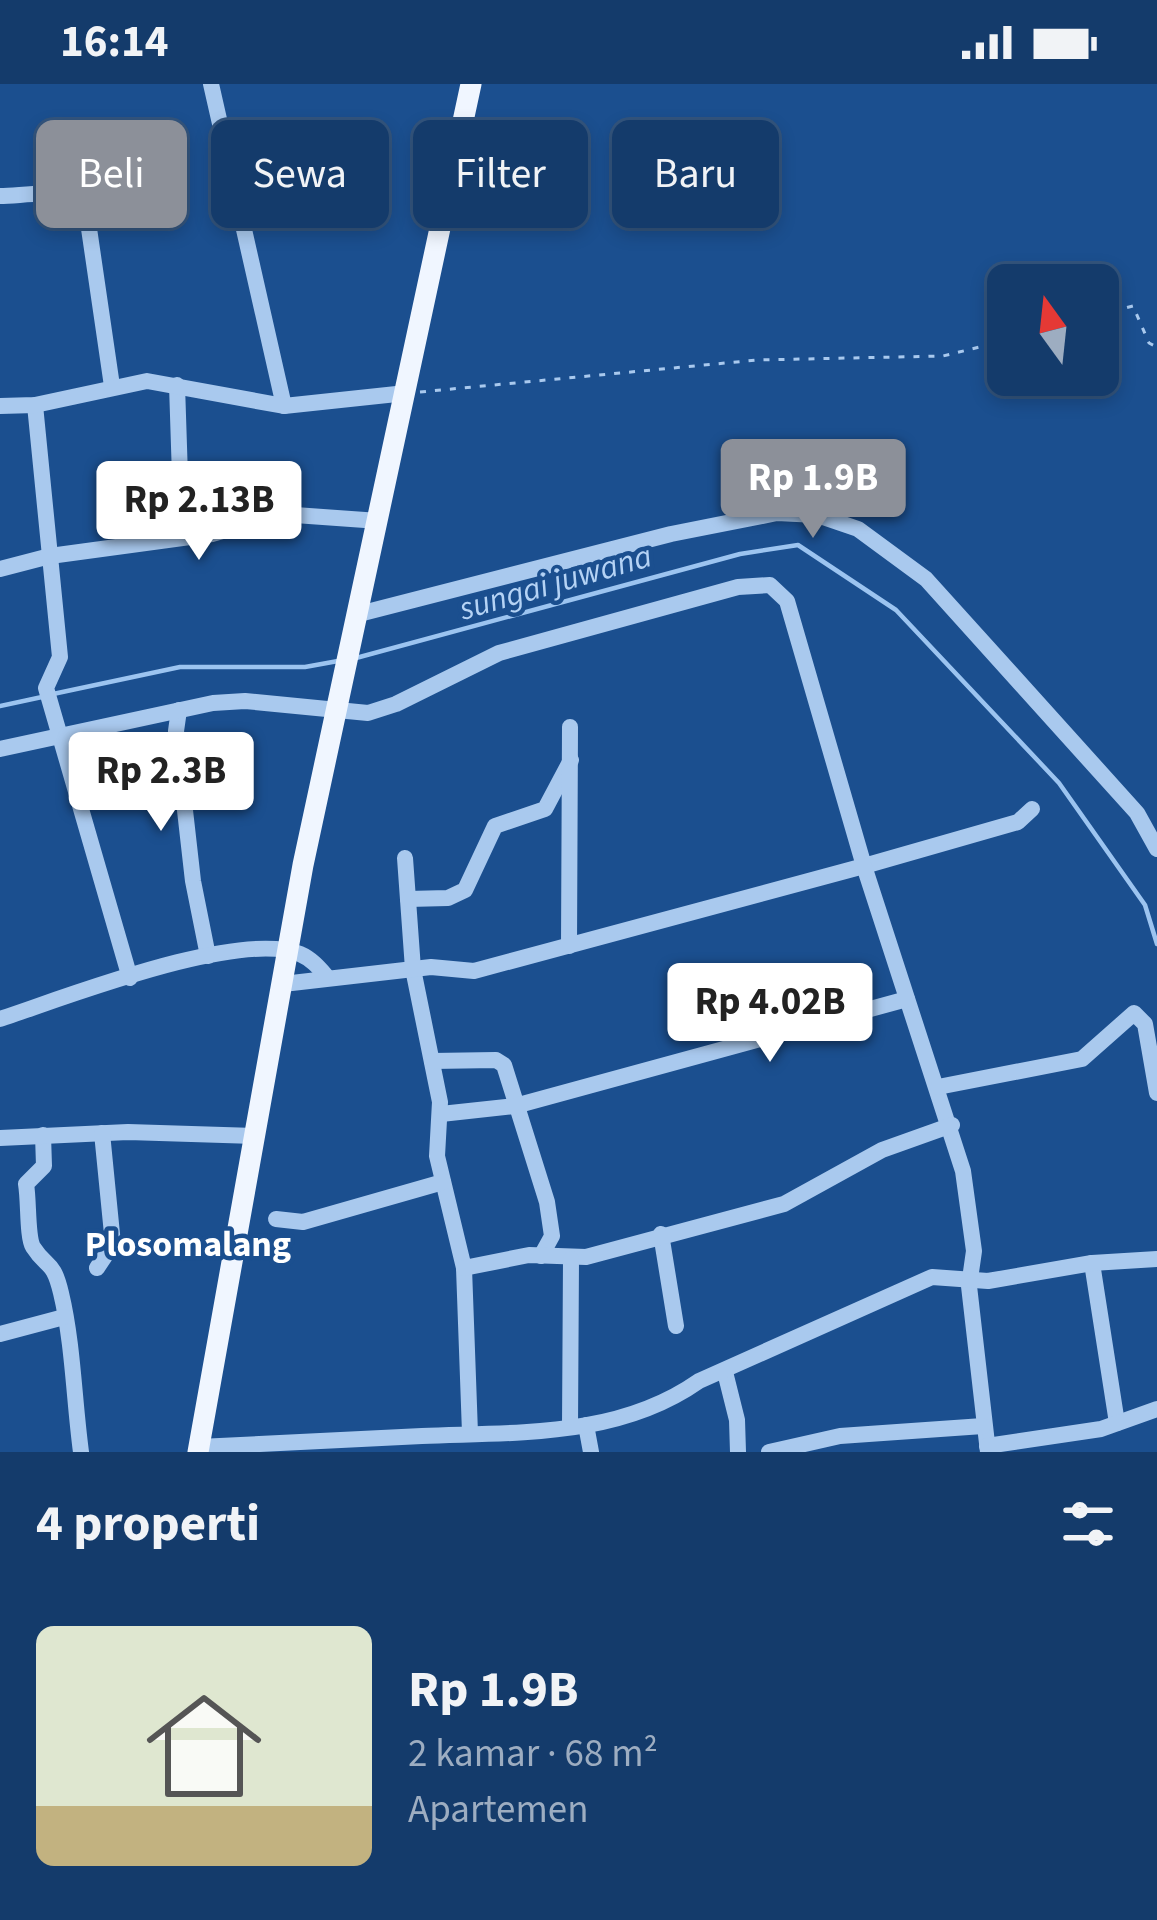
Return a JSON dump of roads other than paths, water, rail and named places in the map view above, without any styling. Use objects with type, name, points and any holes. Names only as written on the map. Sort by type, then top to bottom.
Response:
[{"type":"main road","points":[[199,1449],[288,951],[471,84]]},
{"type":"street","points":[[211,84],[284,406]]},
{"type":"street","points":[[0,196],[64,195],[78,197],[86,208],[112,386]]},
{"type":"street","points":[[0,406],[35,405],[112,386],[177,386],[284,406],[406,393]]},
{"type":"street","points":[[177,386],[180,477]]},
{"type":"street","points":[[35,405],[60,657],[46,688],[130,978]]},
{"type":"street","points":[[359,614],[671,534],[777,513],[818,514],[858,529],[926,579],[1137,813],[1157,849]]},
{"type":"street","points":[[0,569],[50,556],[212,534],[281,514],[379,521]]},
{"type":"street","points":[[0,749],[56,729],[245,700],[337,711],[380,710],[499,653],[738,587],[770,585],[787,601],[864,866],[952,1125],[974,1243],[970,1279],[987,1449],[1117,1424],[1157,1409]]},
{"type":"street","points":[[179,710],[176,731],[193,880],[208,956]]},
{"type":"street","points":[[569,946],[570,728]]},
{"type":"street","points":[[408,899],[448,898],[465,890],[495,826],[544,808],[571,760]]},
{"type":"street","points":[[283,984],[413,969],[474,971],[1018,822],[1032,809]]},
{"type":"street","points":[[405,858],[413,969],[441,1114],[436,1149],[464,1268],[466,1440]]},
{"type":"street","points":[[0,1019],[208,956],[288,951],[308,959],[328,978]]},
{"type":"street","points":[[441,1114],[515,1106],[907,999]]},
{"type":"street","points":[[938,1087],[1082,1059],[1134,1013],[1145,1024],[1157,1094]]},
{"type":"street","points":[[432,1061],[501,1061],[547,1202],[552,1237],[541,1256]]},
{"type":"street","points":[[464,1268],[541,1256],[571,1258],[793,1201],[906,1139],[952,1125]]},
{"type":"street","points":[[97,1268],[113,1244],[101,1133]]},
{"type":"street","points":[[0,1138],[101,1133],[255,1136]]},
{"type":"street","points":[[43,1135],[44,1166],[26,1184],[32,1211],[27,1228],[36,1251],[54,1265],[81,1452]]},
{"type":"street","points":[[276,1219],[303,1222],[443,1182]]},
{"type":"street","points":[[661,1234],[676,1326]]},
{"type":"street","points":[[571,1258],[578,1426],[591,1452]]},
{"type":"street","points":[[199,1449],[466,1440],[525,1443],[657,1408],[920,1281],[988,1281],[1092,1263],[1157,1258]]},
{"type":"street","points":[[1092,1263],[1117,1424]]},
{"type":"street","points":[[0,1334],[64,1317]]},
{"type":"street","points":[[725,1372],[737,1420],[738,1452]]},
{"type":"street","points":[[769,1452],[840,1436],[983,1426]]},
{"type":"waterway","name":"sungai juwana","points":[[356,658],[740,554],[798,545],[896,610],[1059,783],[1145,905],[1157,944]]},
{"type":"waterway","name":"sungai juwana","points":[[53,694],[180,667],[305,667],[338,661]]},
{"type":"waterway","name":"sungai juwana","points":[[0,706],[42,697]]},
{"type":"district","name":"Plosomalang","points":[[188,1243]]}]
